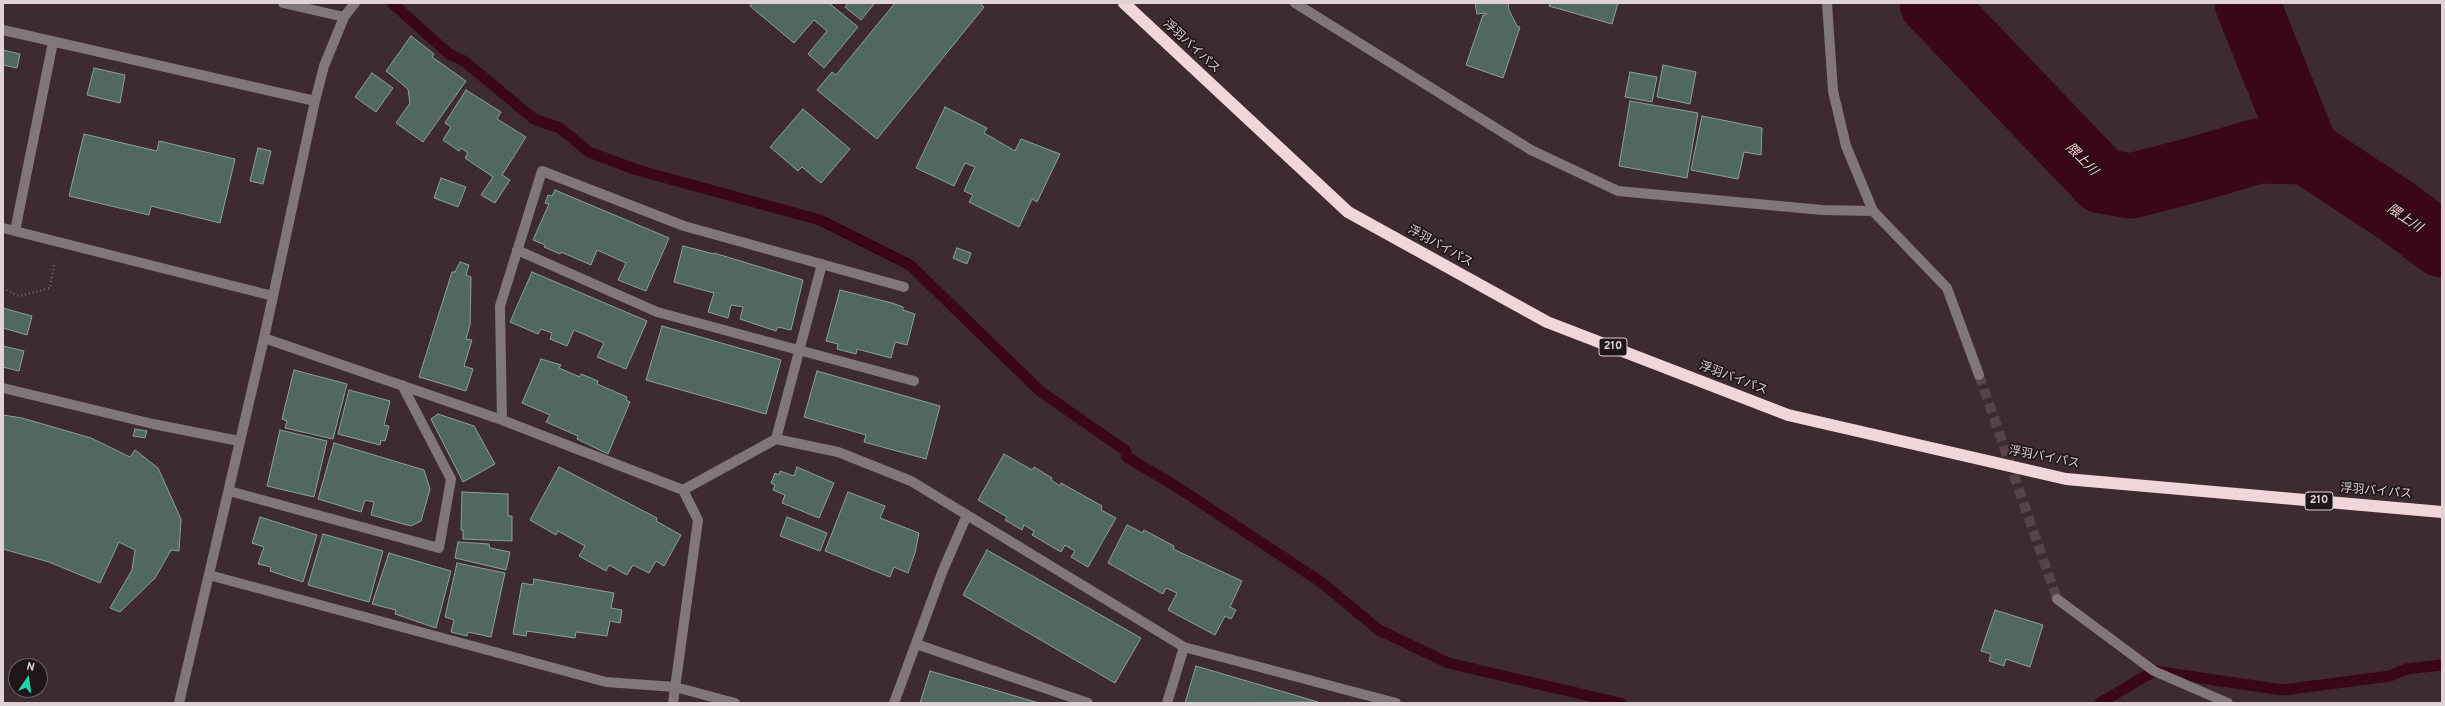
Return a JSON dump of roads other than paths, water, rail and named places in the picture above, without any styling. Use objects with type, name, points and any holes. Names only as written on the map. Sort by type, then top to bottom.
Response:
[{"type":"highway","name":"浮羽バイパス","points":[[1124,3],[1348,212],[1547,322],[1788,415],[2066,479],[2442,512]]},
{"type":"street","points":[[283,3],[344,17]]},
{"type":"street","points":[[179,703],[264,338],[315,101],[324,66],[344,17],[355,3]]},
{"type":"street","points":[[1295,3],[1531,150],[1618,191],[1822,210],[1873,211]]},
{"type":"street","points":[[1827,3],[1833,91],[1846,146],[1873,211],[1947,288],[1979,375]]},
{"type":"street","points":[[3,30],[315,101]]},
{"type":"street","points":[[15,231],[53,42]]},
{"type":"street","points":[[502,420],[500,306],[542,171],[684,226],[904,287]]},
{"type":"street","points":[[3,228],[273,296]]},
{"type":"street","points":[[517,250],[657,312],[914,381]]},
{"type":"street","points":[[776,439],[822,264]]},
{"type":"street","points":[[264,338],[502,420],[682,490],[698,520],[673,703]]},
{"type":"street","points":[[229,491],[439,548],[451,479],[402,385]]},
{"type":"street","points":[[3,388],[153,424],[239,441]]},
{"type":"street","points":[[682,490],[776,439],[838,452],[911,481],[1184,647],[1396,703]]},
{"type":"street","points":[[894,703],[943,570],[967,515]]},
{"type":"street","points":[[209,575],[606,682],[675,687],[735,703]]},
{"type":"street","points":[[2057,599],[2154,672],[2228,703]]},
{"type":"street","points":[[916,644],[1088,703]]},
{"type":"street","points":[[1167,703],[1184,647]]},
{"type":"waterway","points":[[392,3],[449,54],[464,61],[534,119],[560,128],[589,152],[637,170],[820,220],[910,265],[1041,392],[1125,450],[1127,457],[1185,492],[1321,582],[1379,630],[1448,663],[1620,703]]},
{"type":"waterway","name":"隈上川","points":[[1932,3],[2102,181],[2131,186],[2258,151],[2307,152],[2398,212],[2442,245]]},
{"type":"waterway","name":"隈上川","points":[[2247,3],[2307,152]]},
{"type":"waterway","points":[[2100,703],[2154,671],[2283,690],[2390,676],[2406,669],[2442,665]]},
{"type":"tunnel","points":[[1979,375],[2057,599]]}]
